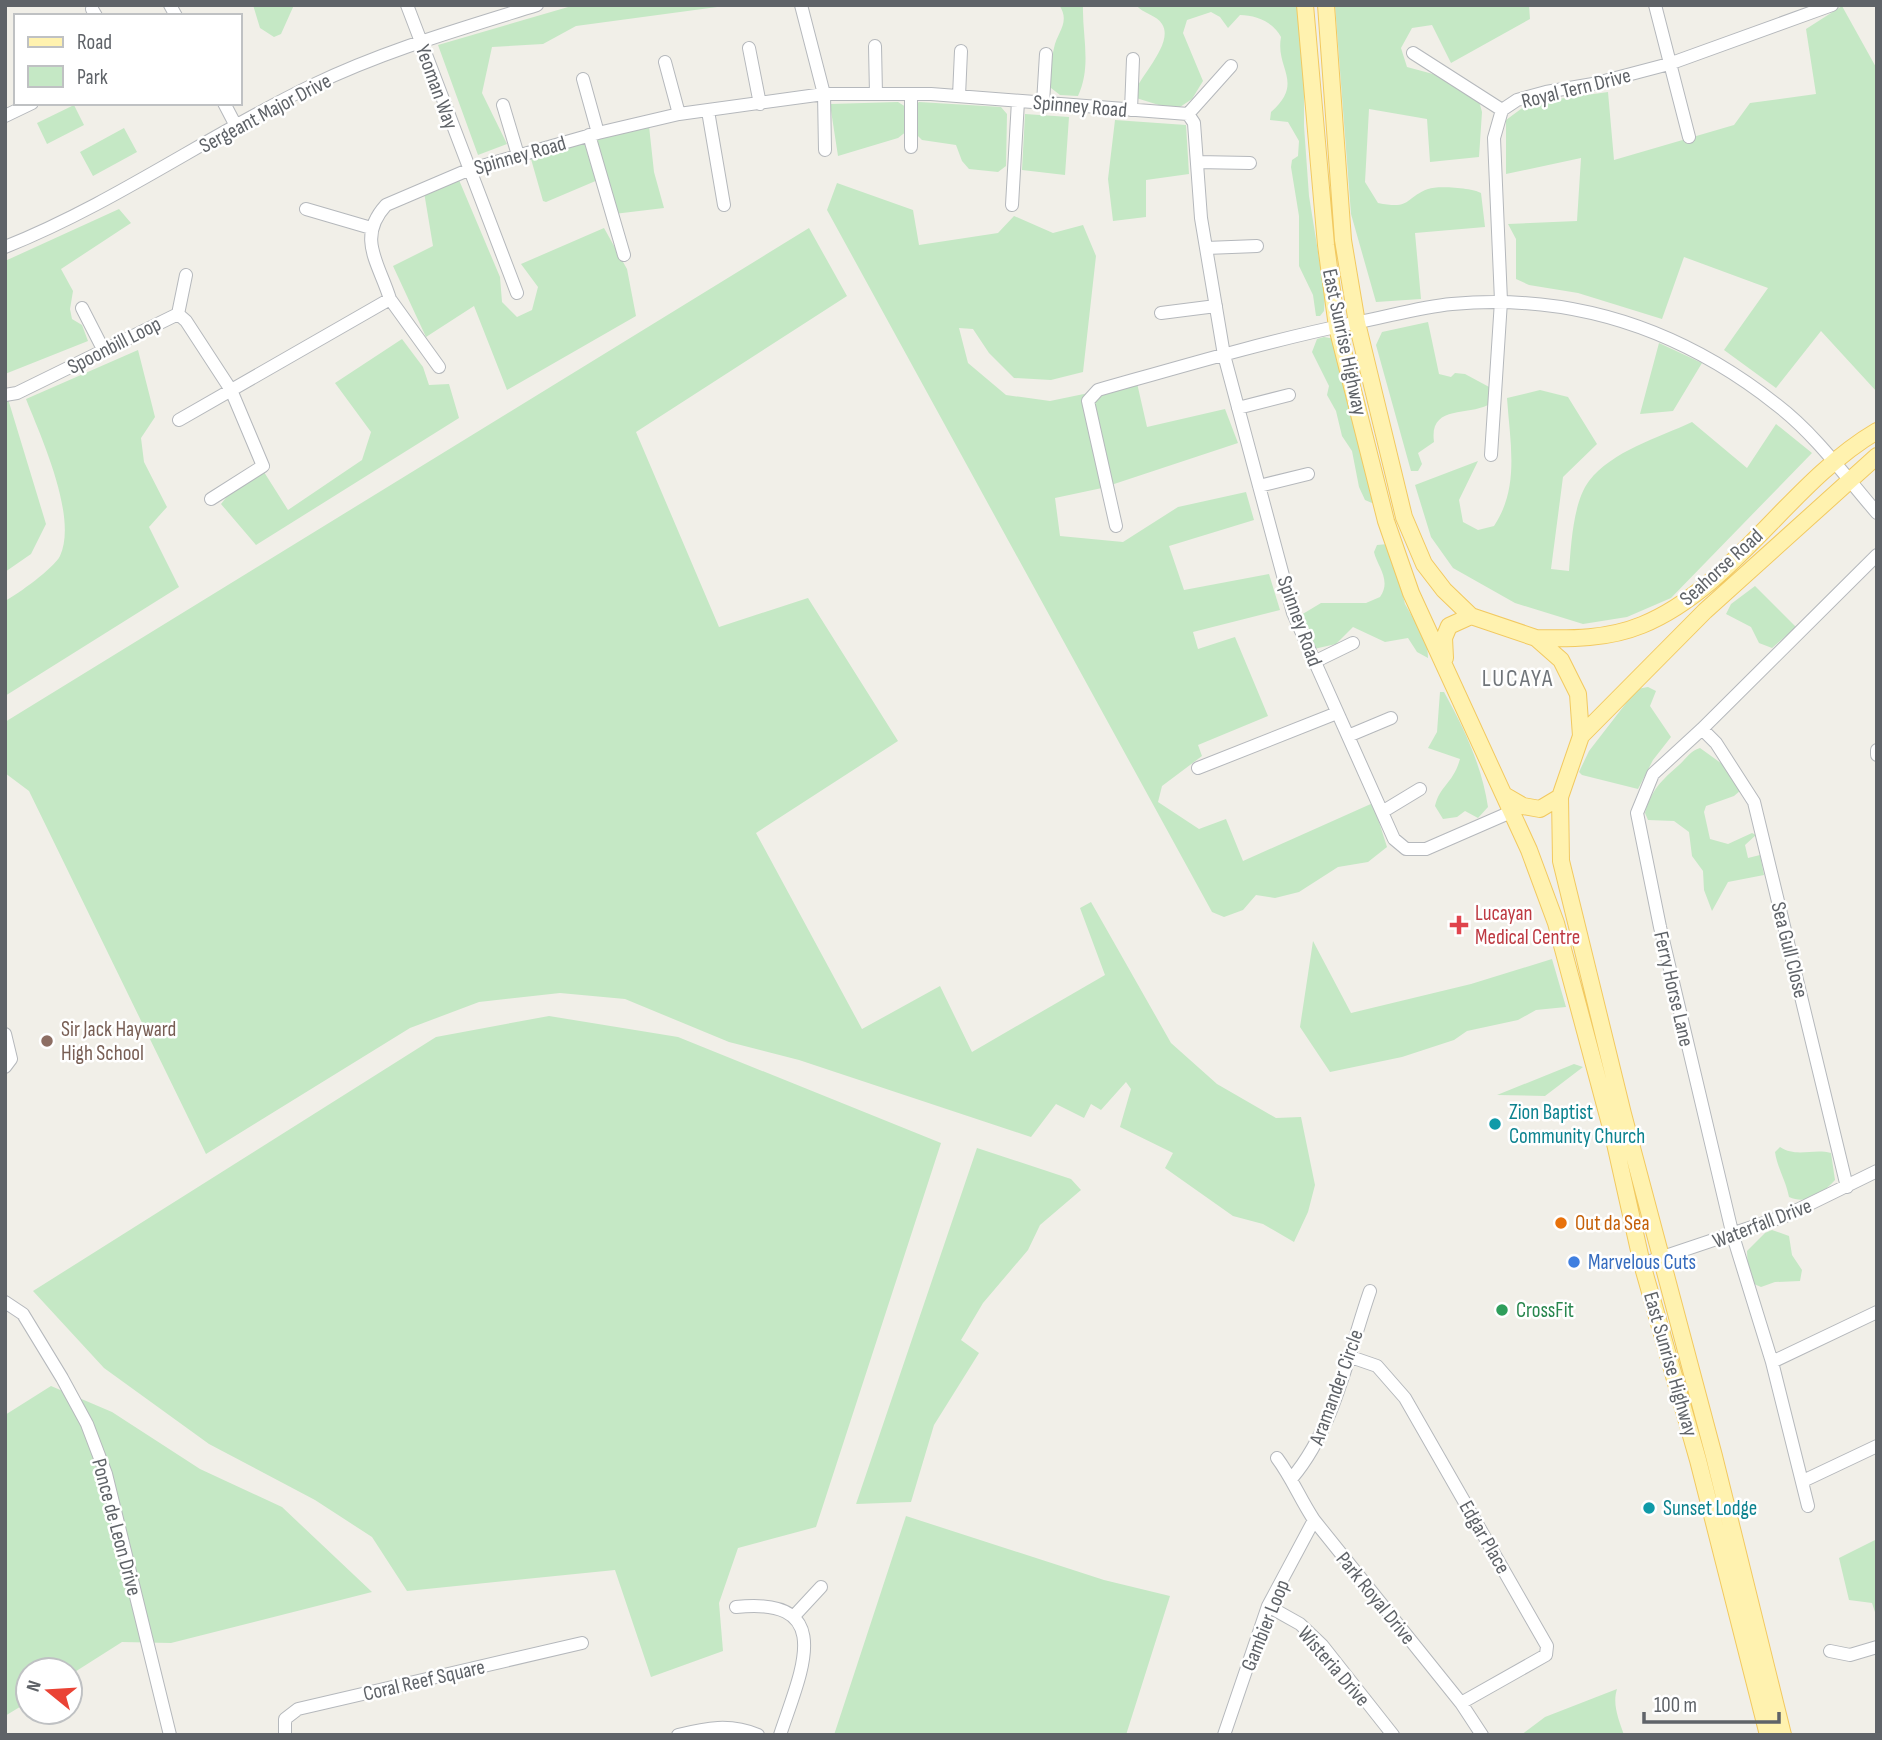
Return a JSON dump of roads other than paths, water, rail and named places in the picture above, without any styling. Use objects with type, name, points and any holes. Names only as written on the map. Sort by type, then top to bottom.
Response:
[{"type":"main road","name":"East Sunrise Highway","points":[[1305,5],[1326,245],[1337,327],[1386,521],[1411,593],[1504,795],[1556,923],[1614,1139],[1642,1264],[1698,1460],[1768,1735]]},
{"type":"main road","name":"East Sunrise Highway","points":[[1325,5],[1343,240],[1357,323],[1404,517],[1424,564],[1444,590],[1471,616]]},
{"type":"main road","name":"Seahorse Road","points":[[1536,638],[1584,639],[1639,626],[1694,596],[1835,460],[1877,431]]},
{"type":"main road","name":"Seahorse Road","points":[[1581,736],[1705,611],[1877,456]]},
{"type":"main road","points":[[1445,664],[1444,638],[1448,626],[1471,616],[1536,638],[1560,660],[1571,676],[1578,694],[1581,736]]},
{"type":"main road","name":"East Sunrise Highway","points":[[1581,736],[1560,797],[1561,861],[1783,1735]]},
{"type":"main road","points":[[1504,795],[1523,806],[1540,809],[1560,797]]},
{"type":"street","name":"Yeoman Way","points":[[407,5],[517,293]]},
{"type":"street","name":"Sergeant Major Drive","points":[[5,247],[117,194],[312,85],[420,41],[537,5]]},
{"type":"street","points":[[801,5],[824,94],[825,150]]},
{"type":"street","points":[[1655,5],[1689,138]]},
{"type":"street","name":"Royal Tern Drive","points":[[1491,455],[1501,301],[1494,138],[1502,110],[1517,100],[1546,92],[1593,84],[1670,64],[1832,5]]},
{"type":"street","points":[[874,46],[876,94]]},
{"type":"street","points":[[749,48],[760,104]]},
{"type":"street","points":[[959,96],[961,51]]},
{"type":"street","points":[[1413,53],[1502,110]]},
{"type":"street","points":[[1043,103],[1046,54]]},
{"type":"street","points":[[1131,110],[1133,60]]},
{"type":"street","points":[[665,62],[679,114]]},
{"type":"street","points":[[1188,114],[1231,66]]},
{"type":"street","points":[[583,79],[593,134],[624,255]]},
{"type":"street","name":"Spinney Road","points":[[371,228],[386,205],[468,170],[593,134],[679,114],[824,94],[959,96],[1188,114],[1194,123],[1206,248],[1224,355],[1293,613],[1394,839],[1406,849],[1426,849],[1511,812]]},
{"type":"street","points":[[911,94],[911,147]]},
{"type":"street","points":[[1012,205],[1018,101]]},
{"type":"street","points":[[5,116],[28,105]]},
{"type":"street","points":[[225,105],[236,126]]},
{"type":"street","points":[[503,105],[518,155]]},
{"type":"street","points":[[708,111],[724,205]]},
{"type":"street","points":[[1198,162],[1250,163]]},
{"type":"street","points":[[306,209],[371,228],[370,244],[390,299],[439,367]]},
{"type":"street","points":[[1206,248],[1257,246]]},
{"type":"street","points":[[178,314],[186,275]]},
{"type":"street","points":[[179,420],[390,299]]},
{"type":"street","points":[[1116,526],[1088,401],[1098,390],[1224,355],[1411,310],[1501,301],[1575,307],[1647,328],[1723,365],[1779,406],[1835,460],[1848,480],[1877,513]]},
{"type":"street","points":[[1161,313],[1216,306]]},
{"type":"street","points":[[82,308],[104,351]]},
{"type":"street","name":"Spoonbill Loop","points":[[5,395],[17,393],[178,314],[187,321],[231,390],[263,466],[211,499]]},
{"type":"street","points":[[1238,408],[1289,395]]},
{"type":"street","points":[[1259,486],[1308,474]]},
{"type":"street","name":"Ferry Horse Lane","points":[[1808,1506],[1772,1362],[1733,1236],[1652,892],[1637,813],[1653,774],[1877,555]]},
{"type":"street","points":[[1314,662],[1353,643]]},
{"type":"street","points":[[1198,768],[1337,713]]},
{"type":"street","points":[[1348,736],[1391,718]]},
{"type":"street","name":"Sea Gull Close","points":[[1702,729],[1716,743],[1754,802],[1847,1187]]},
{"type":"street","points":[[1382,812],[1420,789]]},
{"type":"street","points":[[5,1034],[11,1059],[5,1067]]},
{"type":"street","name":"Waterfall Drive","points":[[1642,1264],[1733,1236],[1785,1216],[1877,1171]]},
{"type":"street","name":"Aramander Circle","points":[[1292,1478],[1309,1458],[1323,1432],[1370,1291]]},
{"type":"street","name":"Ponce de Leon Drive","points":[[5,1302],[23,1314],[87,1424],[106,1474],[170,1735]]},
{"type":"street","points":[[1772,1362],[1877,1312]]},
{"type":"street","name":"Edgar Place","points":[[1348,1356],[1377,1366],[1405,1398],[1547,1646],[1546,1655],[1461,1703]]},
{"type":"street","points":[[1803,1481],[1877,1446]]},
{"type":"street","name":"Park Royal Drive","points":[[1277,1458],[1292,1478],[1301,1501],[1314,1520],[1461,1703],[1482,1735]]},
{"type":"street","name":"Gambier Loop","points":[[1224,1735],[1268,1606],[1314,1520]]},
{"type":"street","points":[[795,1615],[821,1587]]},
{"type":"street","points":[[736,1607],[762,1604],[782,1608],[795,1615],[803,1636],[804,1661],[780,1735]]},
{"type":"street","name":"Wisteria Drive","points":[[1268,1606],[1300,1624],[1322,1645],[1392,1735]]},
{"type":"street","name":"Coral Reef Square","points":[[285,1735],[285,1719],[298,1709],[582,1643]]},
{"type":"street","points":[[1830,1651],[1850,1655],[1877,1647]]},
{"type":"street","points":[[678,1735],[710,1727],[729,1727],[758,1735]]},
{"type":"place","name":"Lucayan Medical Centre","points":[[1459,925]]},
{"type":"place","name":"Sir Jack Hayward High School","points":[[47,1041]]},
{"type":"place","name":"Zion Baptist Community Church","points":[[1495,1124]]},
{"type":"place","name":"Out da Sea","points":[[1561,1223]]},
{"type":"place","name":"Marvelous Cuts","points":[[1574,1262]]},
{"type":"place","name":"CrossFit","points":[[1502,1310]]},
{"type":"place","name":"Sunset Lodge","points":[[1649,1508]]},
{"type":"district","name":"LUCAYA","points":[[1518,678]]}]
